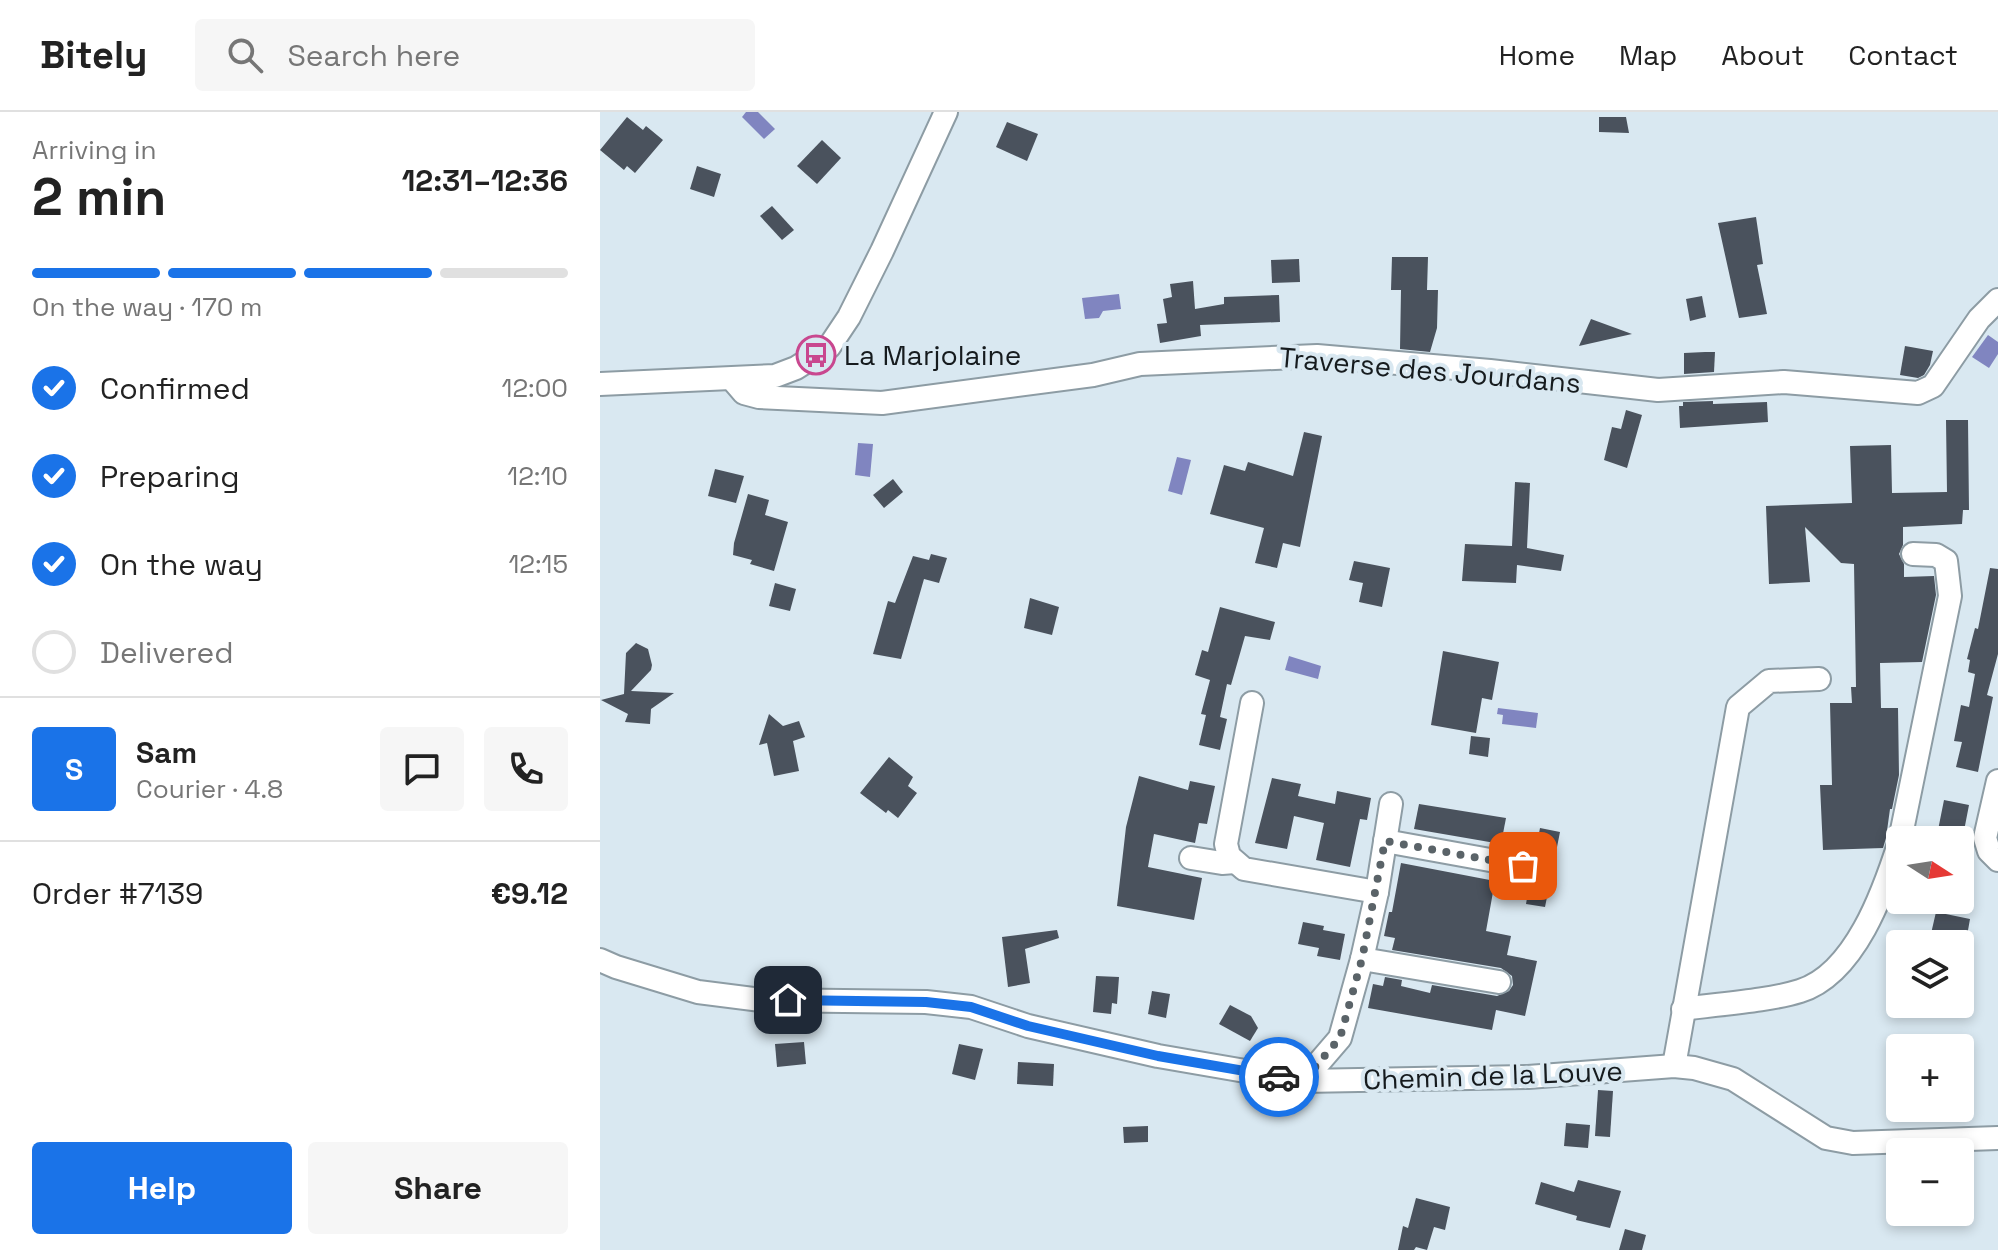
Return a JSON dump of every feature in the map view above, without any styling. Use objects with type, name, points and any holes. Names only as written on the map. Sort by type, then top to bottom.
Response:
[{"type":"street","points":[[600,384],[775,376],[796,368],[829,347],[849,317],[882,251],[946,112]]},
{"type":"street","name":"Traverse des Jourdans","points":[[732,379],[744,393],[759,397],[882,403],[1093,375],[1140,364],[1317,356],[1658,390],[1784,382],[1918,393],[1933,386],[1979,319],[1998,300]]},
{"type":"street","points":[[1903,826],[1950,596],[1946,561],[1936,555],[1913,554]]},
{"type":"street","points":[[1674,1066],[1738,707],[1769,681],[1819,679]]},
{"type":"street","points":[[1252,703],[1226,844],[1229,856],[1244,869],[1377,892]]},
{"type":"street","points":[[1998,781],[1985,838],[1989,851],[1998,860]]},
{"type":"street","points":[[1303,1081],[1340,1038],[1377,892],[1391,804]]},
{"type":"street","points":[[1385,841],[1523,866]]},
{"type":"street","points":[[1191,858],[1235,862]]},
{"type":"street","points":[[1683,1009],[1802,991],[1835,972],[1854,948],[1886,879]]},
{"type":"street","points":[[1362,959],[1499,982]]},
{"type":"street","name":"Chemin de la Louve","points":[[600,960],[698,992],[761,1000],[926,1002],[971,1007],[1028,1026],[1158,1056],[1303,1081],[1528,1077],[1674,1066],[1733,1079],[1826,1138],[1853,1143],[1998,1138]]},
{"type":"water","points":[[746,112],[758,112],[775,129],[764,139],[742,117]]},
{"type":"water","points":[[1119,294],[1121,309],[1103,311],[1099,318],[1085,319],[1082,298]]},
{"type":"water","points":[[1988,335],[1998,342],[1998,354],[1989,368],[1972,357]]},
{"type":"water","points":[[858,443],[873,444],[870,477],[855,475]]},
{"type":"water","points":[[1177,457],[1191,460],[1182,495],[1168,491]]},
{"type":"water","points":[[1289,656],[1321,666],[1318,679],[1285,670]]},
{"type":"water","points":[[1498,708],[1538,713],[1536,728],[1502,724],[1503,715],[1497,714]]},
{"type":"building","points":[[627,117],[643,130],[646,126],[663,140],[635,173],[627,166],[624,170],[600,150]]},
{"type":"building","points":[[1599,117],[1626,117],[1629,133],[1599,132]]},
{"type":"building","points":[[1007,122],[1038,134],[1027,161],[996,147]]},
{"type":"building","points":[[822,140],[841,158],[817,184],[797,166]]},
{"type":"building","points":[[697,166],[721,174],[714,197],[690,189]]},
{"type":"building","points":[[772,206],[794,230],[782,240],[760,216]]},
{"type":"building","points":[[1756,217],[1763,264],[1757,265],[1767,314],[1739,318],[1718,223]]},
{"type":"building","points":[[1392,257],[1428,257],[1427,290],[1438,290],[1437,328],[1430,352],[1400,349],[1401,290],[1391,290]]},
{"type":"building","points":[[1299,259],[1300,282],[1272,283],[1271,260]]},
{"type":"building","points":[[1193,281],[1195,309],[1224,304],[1224,297],[1279,295],[1280,322],[1200,325],[1201,336],[1160,343],[1157,324],[1167,323],[1163,299],[1172,297],[1170,284]]},
{"type":"building","points":[[1702,296],[1706,317],[1690,321],[1686,299]]},
{"type":"building","points":[[1591,319],[1632,334],[1579,346]]},
{"type":"building","points":[[1905,346],[1933,351],[1924,375],[1918,378],[1900,375]]},
{"type":"building","points":[[1715,352],[1714,372],[1684,374],[1684,353]]},
{"type":"building","points":[[1713,401],[1713,404],[1767,402],[1768,422],[1680,428],[1679,406],[1683,406],[1683,402]]},
{"type":"building","points":[[1626,410],[1642,415],[1627,468],[1604,460],[1612,427],[1621,429]]},
{"type":"building","points":[[1946,420],[1968,420],[1969,510],[1963,510],[1962,524],[1903,527],[1903,545],[1899,554],[1904,564],[1904,577],[1934,576],[1936,595],[1922,662],[1880,663],[1881,708],[1898,708],[1899,775],[1883,848],[1823,850],[1820,785],[1832,785],[1830,703],[1852,703],[1851,687],[1856,687],[1854,564],[1841,563],[1805,527],[1810,582],[1769,584],[1766,506],[1852,503],[1850,446],[1891,445],[1892,493],[1947,492]]},
{"type":"building","points":[[1304,432],[1322,436],[1300,547],[1283,543],[1277,568],[1255,563],[1264,528],[1210,514],[1224,465],[1245,471],[1248,462],[1293,476]]},
{"type":"building","points":[[715,469],[744,476],[736,503],[708,496]]},
{"type":"building","points":[[893,479],[903,492],[884,508],[873,495]]},
{"type":"building","points":[[1515,482],[1530,483],[1527,548],[1564,555],[1561,571],[1517,565],[1516,583],[1462,581],[1465,544],[1512,546]]},
{"type":"building","points":[[748,494],[769,500],[765,515],[788,522],[774,571],[733,555]]},
{"type":"building","points":[[931,554],[947,558],[939,583],[924,579],[901,659],[873,654],[888,601],[895,603],[913,556],[929,560]]},
{"type":"building","points":[[1354,561],[1390,568],[1382,607],[1359,602],[1363,583],[1349,580]]},
{"type":"building","points":[[1990,568],[1998,569],[1998,654],[1987,695],[1993,697],[1978,772],[1956,767],[1962,742],[1954,741],[1961,705],[1969,707],[1975,674],[1968,672],[1970,660],[1967,659],[1975,628],[1978,629]]},
{"type":"building","points":[[775,583],[796,589],[790,611],[769,606]]},
{"type":"building","points":[[1030,598],[1059,607],[1052,635],[1024,628]]},
{"type":"building","points":[[1220,607],[1275,622],[1270,640],[1245,636],[1231,685],[1227,684],[1220,717],[1227,719],[1220,750],[1199,745],[1206,715],[1201,714],[1210,680],[1195,675],[1202,650],[1208,652]]},
{"type":"building","points":[[636,643],[648,649],[652,665],[631,691],[674,693],[651,709],[650,724],[625,722],[628,714],[601,700],[624,694],[626,653]]},
{"type":"building","points":[[1443,651],[1499,662],[1492,700],[1482,698],[1476,733],[1431,725]]},
{"type":"building","points":[[769,714],[783,726],[799,721],[805,737],[793,741],[799,771],[774,776],[767,743],[759,745]]},
{"type":"building","points":[[1471,736],[1490,738],[1488,757],[1469,754]]},
{"type":"building","points":[[889,757],[913,777],[908,786],[917,793],[898,818],[888,810],[886,813],[860,793]]},
{"type":"building","points":[[1139,776],[1188,790],[1190,781],[1215,786],[1207,824],[1199,823],[1195,843],[1154,834],[1148,867],[1202,878],[1194,920],[1117,906],[1126,827]]},
{"type":"building","points":[[1272,778],[1301,784],[1298,796],[1335,804],[1337,791],[1371,798],[1367,820],[1360,819],[1350,867],[1316,860],[1324,823],[1294,816],[1287,849],[1255,843]]},
{"type":"building","points":[[1944,800],[1969,805],[1965,826],[1939,826]]},
{"type":"building","points":[[1419,804],[1506,818],[1501,844],[1414,829]]},
{"type":"building","points":[[1540,828],[1560,832],[1545,907],[1526,904],[1530,881],[1537,868],[1534,859]]},
{"type":"building","points":[[1401,863],[1495,881],[1486,931],[1511,936],[1507,955],[1537,961],[1525,1016],[1496,1010],[1492,1030],[1368,1008],[1373,984],[1383,986],[1385,977],[1402,980],[1401,986],[1430,993],[1432,985],[1497,996],[1509,991],[1513,985],[1512,976],[1501,968],[1392,950],[1395,938],[1384,936]]},
{"type":"building","points":[[1936,914],[1970,919],[1968,930],[1932,930]]},
{"type":"building","points":[[1303,922],[1345,934],[1340,960],[1317,956],[1319,948],[1298,944]]},
{"type":"building","points":[[1057,930],[1059,938],[1025,949],[1030,983],[1008,987],[1002,937]]},
{"type":"building","points":[[1096,976],[1119,977],[1117,1004],[1112,1003],[1111,1014],[1093,1012]]},
{"type":"building","points":[[1152,991],[1170,994],[1166,1018],[1148,1014]]},
{"type":"building","points":[[1230,1005],[1251,1016],[1258,1028],[1250,1041],[1219,1024]]},
{"type":"building","points":[[804,1042],[806,1064],[777,1067],[775,1044]]},
{"type":"building","points":[[959,1044],[983,1049],[975,1080],[952,1074]]},
{"type":"building","points":[[1018,1062],[1054,1064],[1053,1086],[1017,1084]]},
{"type":"building","points":[[1598,1090],[1613,1091],[1610,1137],[1595,1136]]},
{"type":"building","points":[[1566,1123],[1590,1125],[1588,1148],[1564,1146]]},
{"type":"building","points":[[1148,1126],[1148,1142],[1124,1143],[1123,1127]]},
{"type":"building","points":[[1578,1180],[1621,1191],[1610,1228],[1576,1220],[1577,1216],[1535,1204],[1541,1182],[1574,1192]]},
{"type":"building","points":[[1416,1198],[1450,1207],[1445,1230],[1434,1227],[1427,1250],[1416,1247],[1414,1250],[1398,1250],[1403,1226],[1408,1228]]},
{"type":"building","points":[[1625,1229],[1646,1235],[1642,1250],[1619,1250]]},
{"type":"way so far","points":[[1279,1077],[1303,1081],[1340,1038],[1362,959],[1385,841],[1523,866]]},
{"type":"place","name":"La Marjolaine","points":[[816,355]]},
{"type":"route","points":[[788,1000],[926,1002],[971,1007],[1028,1026],[1158,1056],[1279,1077]]}]
